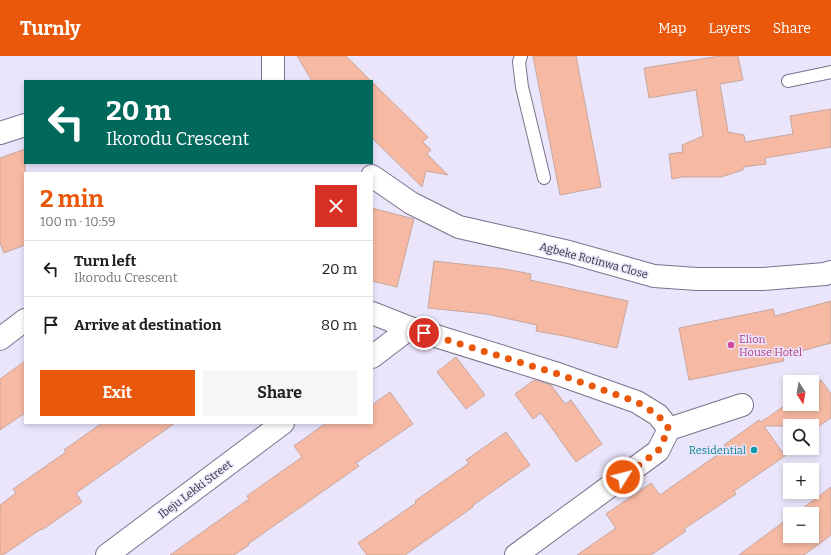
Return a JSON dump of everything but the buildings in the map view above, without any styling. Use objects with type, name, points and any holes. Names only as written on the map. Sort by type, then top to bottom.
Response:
[{"type":"street","points":[[273,56],[273,80]]},
{"type":"street","points":[[0,133],[24,126]]},
{"type":"street","points":[[359,164],[368,172]]},
{"type":"street","name":"Agbeke Rotinwa Close","points":[[373,177],[411,203],[459,227],[569,252],[654,276],[696,279],[762,279],[825,274],[831,272]]},
{"type":"street","points":[[373,313],[410,328],[558,374],[637,402],[658,415],[669,429]]},
{"type":"street","points":[[0,339],[24,321]]},
{"type":"street","points":[[373,356],[410,328]]},
{"type":"street","points":[[516,555],[658,451],[669,429],[742,405]]},
{"type":"street","name":"Ibeju Lekki Street","points":[[108,555],[283,424]]},
{"type":"lane","points":[[521,56],[519,62],[522,87],[544,178]]},
{"type":"lane","points":[[788,81],[831,72]]},
{"type":"place","name":"Elion House Hotel","points":[[731,345]]},
{"type":"place","name":"Residential","points":[[754,450]]},
{"type":"route","points":[[424,333],[558,374],[637,402],[658,415],[669,429],[658,451],[623,477]]}]
